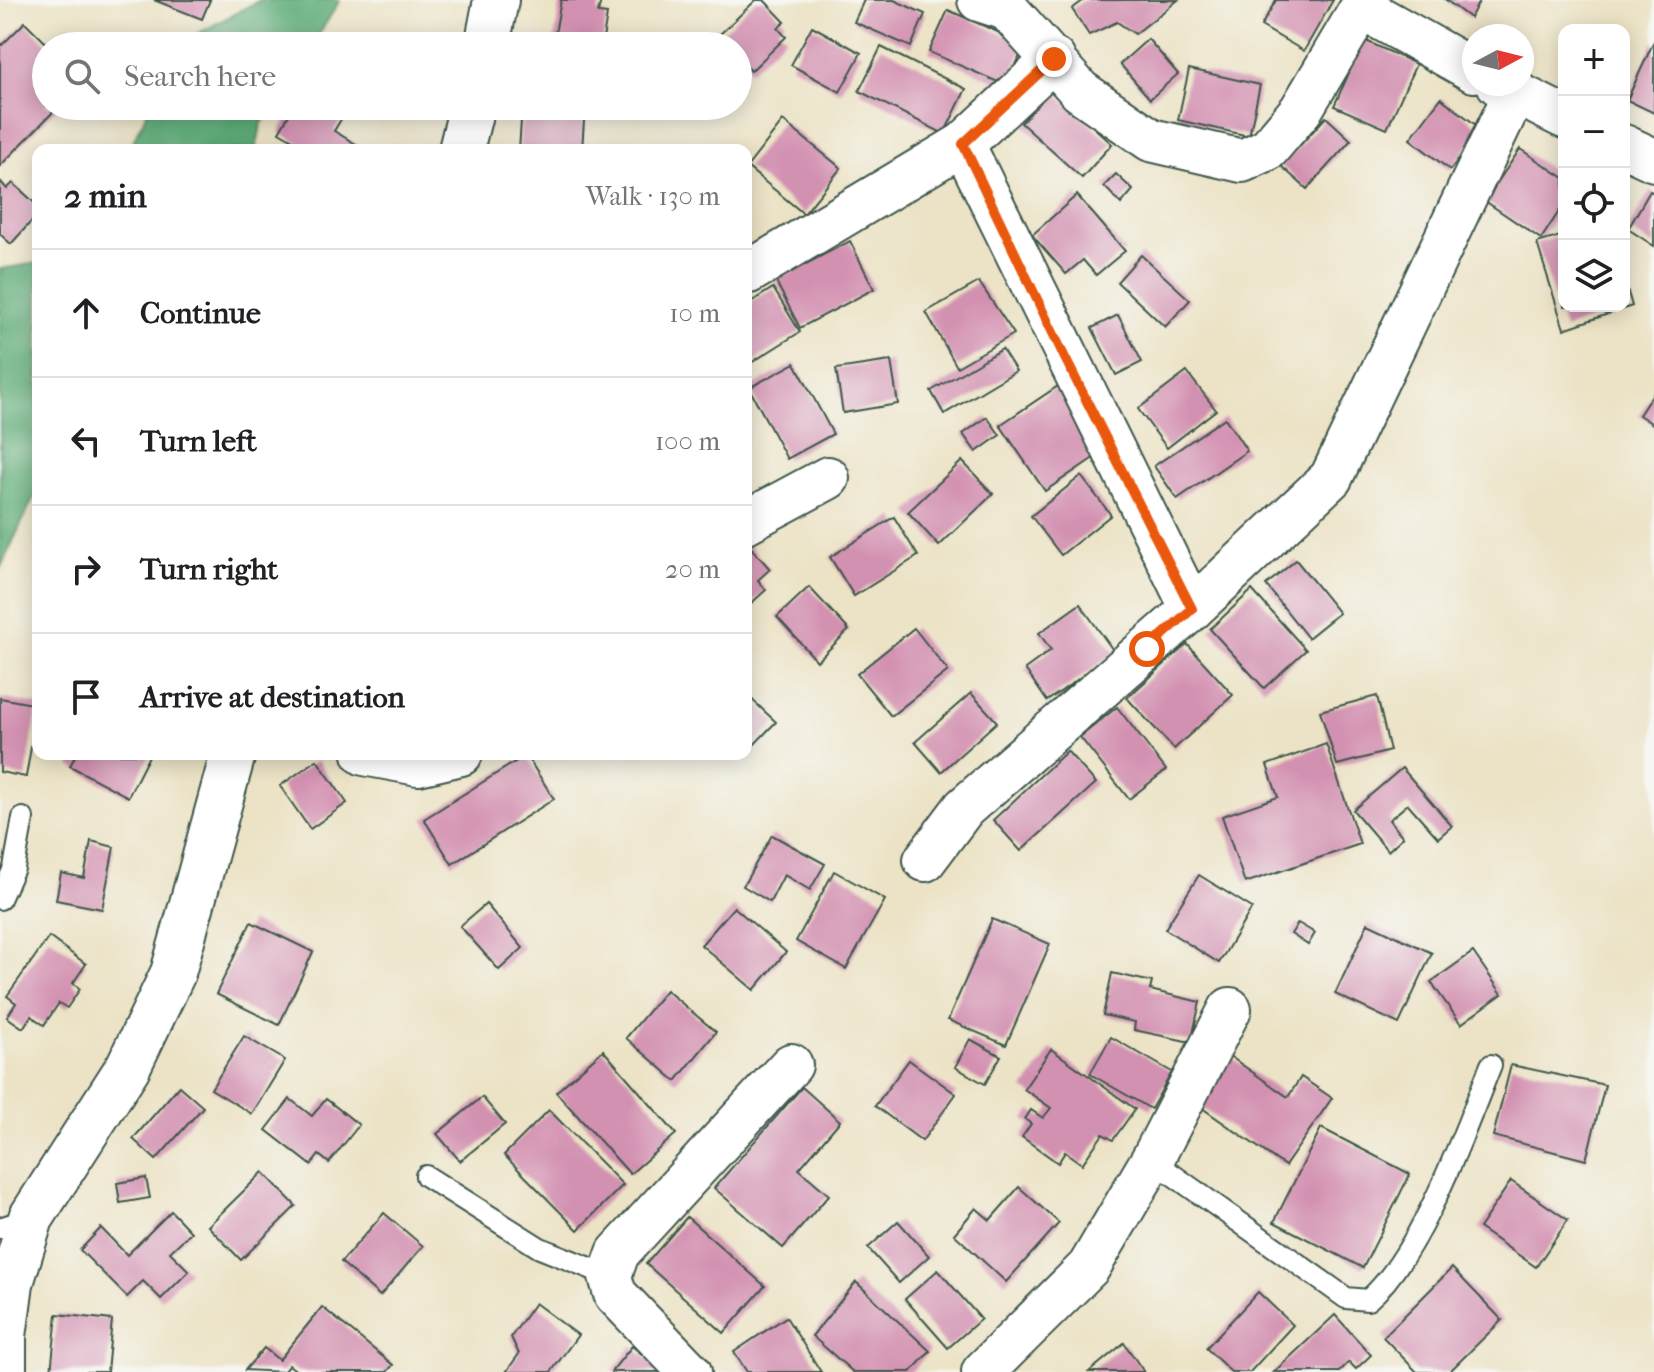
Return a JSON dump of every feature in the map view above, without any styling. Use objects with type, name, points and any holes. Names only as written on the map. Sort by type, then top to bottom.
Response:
[{"type":"main road","points":[[490,32],[496,0]]},
{"type":"main road","points":[[462,144],[468,120]]},
{"type":"main road","points":[[4,1372],[4,1336],[15,1223],[128,1067],[173,973],[231,760]]},
{"type":"street","points":[[979,0],[1007,9],[1080,91],[1151,140],[1242,161],[1268,149],[1301,110],[1364,4],[1462,64]]},
{"type":"street","points":[[752,270],[963,144],[1054,59]]},
{"type":"street","points":[[925,860],[964,808],[1192,609],[1331,478],[1503,96]]},
{"type":"street","points":[[1520,96],[1558,114]]},
{"type":"street","points":[[963,144],[1065,358],[1192,609]]},
{"type":"street","points":[[1630,149],[1654,160]]},
{"type":"street","points":[[752,519],[828,478]]},
{"type":"street","points":[[396,760],[418,764],[435,760]]},
{"type":"street","points":[[983,1372],[1089,1267],[1152,1160],[1230,1009]]},
{"type":"street","points":[[690,1372],[615,1294],[610,1276],[618,1253],[791,1065]]},
{"type":"lane","points":[[0,899],[14,868],[23,818]]},
{"type":"lane","points":[[1152,1160],[1346,1298],[1368,1300],[1389,1282],[1449,1171],[1491,1065]]},
{"type":"lane","points":[[426,1176],[540,1248],[610,1276]]},
{"type":"green space","points":[[260,0],[340,0],[321,32],[201,32]]},
{"type":"green space","points":[[143,120],[264,120],[257,144],[132,144]]},
{"type":"green space","points":[[32,264],[32,501],[0,569],[0,269]]},
{"type":"building","points":[[154,0],[210,0],[202,19]]},
{"type":"building","points":[[561,0],[601,0],[598,13],[607,14],[604,32],[555,32]]},
{"type":"building","points":[[756,0],[764,0],[785,22],[778,28],[786,37],[752,70],[752,32],[722,32]]},
{"type":"building","points":[[864,0],[894,0],[925,14],[911,47],[854,22]]},
{"type":"building","points":[[1084,0],[1178,0],[1135,34],[1117,22],[1089,35],[1072,9]]},
{"type":"building","points":[[1276,0],[1333,0],[1304,51],[1261,26]]},
{"type":"building","points":[[1446,0],[1480,0],[1470,18]]},
{"type":"building","points":[[948,10],[1025,44],[1007,86],[929,52]]},
{"type":"building","points":[[25,22],[35,32],[32,32],[32,120],[45,120],[0,166],[0,43],[2,45]]},
{"type":"building","points":[[812,26],[861,53],[840,92],[791,65]]},
{"type":"building","points":[[1148,39],[1178,74],[1150,99],[1120,64]]},
{"type":"building","points":[[1364,40],[1416,64],[1387,129],[1334,106]]},
{"type":"building","points":[[1654,41],[1654,113],[1630,101],[1630,93]]},
{"type":"building","points":[[881,47],[966,89],[944,134],[859,91]]},
{"type":"building","points":[[1189,69],[1260,85],[1249,136],[1178,120]]},
{"type":"building","points":[[1052,89],[1112,144],[1082,178],[1021,123]]},
{"type":"building","points":[[1441,98],[1481,129],[1450,170],[1410,139]]},
{"type":"building","points":[[1326,117],[1351,140],[1307,189],[1281,166]]},
{"type":"building","points":[[286,120],[341,120],[334,131],[356,144],[300,144],[279,132]]},
{"type":"building","points":[[521,120],[584,120],[582,144],[519,144]]},
{"type":"building","points":[[783,121],[841,168],[804,214],[752,171],[752,161]]},
{"type":"building","points":[[1520,149],[1558,174],[1558,213],[1541,239],[1485,201]]},
{"type":"building","points":[[1116,174],[1133,190],[1121,204],[1104,186]]},
{"type":"building","points":[[0,181],[7,189],[13,183],[32,200],[32,221],[11,244],[0,234]]},
{"type":"building","points":[[1650,191],[1654,193],[1654,246],[1630,230]]},
{"type":"building","points":[[1077,195],[1125,251],[1096,275],[1083,260],[1066,274],[1032,235]]},
{"type":"building","points":[[1558,237],[1558,310],[1537,243]]},
{"type":"building","points":[[850,241],[874,289],[800,328],[775,280]]},
{"type":"building","points":[[1141,255],[1190,300],[1165,327],[1117,282]]},
{"type":"building","points":[[979,282],[1014,334],[957,367],[926,312]]},
{"type":"building","points":[[773,288],[800,332],[752,362],[752,301]]},
{"type":"building","points":[[1559,312],[1614,312],[1564,329]]},
{"type":"building","points":[[1118,315],[1142,362],[1116,375],[1092,328]]},
{"type":"building","points":[[1002,349],[1016,371],[944,414],[931,391]]},
{"type":"building","points":[[891,361],[898,404],[843,413],[836,369]]},
{"type":"building","points":[[795,363],[833,434],[787,459],[752,394],[752,386]]},
{"type":"building","points":[[1187,372],[1216,410],[1167,448],[1138,409]]},
{"type":"building","points":[[1064,382],[1108,448],[1045,491],[1000,425]]},
{"type":"building","points":[[1654,392],[1654,425],[1639,415]]},
{"type":"building","points":[[987,417],[1000,435],[976,452],[963,434]]},
{"type":"building","points":[[1225,418],[1247,451],[1177,499],[1154,466]]},
{"type":"building","points":[[962,461],[993,494],[939,546],[908,512]]},
{"type":"building","points":[[1081,476],[1111,515],[1061,555],[1031,516]]},
{"type":"building","points":[[894,517],[918,556],[854,596],[830,557]]},
{"type":"building","points":[[752,549],[770,569],[758,580],[766,590],[752,603]]},
{"type":"building","points":[[1296,560],[1339,613],[1308,638],[1266,585]]},
{"type":"building","points":[[809,587],[849,630],[817,661],[777,617]]},
{"type":"building","points":[[1252,590],[1306,650],[1264,688],[1210,629]]},
{"type":"building","points":[[1080,604],[1115,653],[1047,701],[1025,669],[1051,650],[1039,633]]},
{"type":"building","points":[[914,628],[948,671],[891,716],[857,674]]},
{"type":"building","points":[[1187,644],[1233,695],[1174,749],[1127,698]]},
{"type":"building","points":[[971,693],[997,722],[941,772],[915,742]]},
{"type":"building","points":[[1377,696],[1390,751],[1337,765],[1320,711]]},
{"type":"building","points":[[0,698],[32,704],[32,741],[26,777],[0,772]]},
{"type":"building","points":[[752,700],[776,722],[752,747]]},
{"type":"building","points":[[1117,707],[1166,770],[1129,799],[1080,737]]},
{"type":"building","points":[[1326,744],[1360,844],[1245,883],[1222,816],[1278,797],[1267,765]]},
{"type":"building","points":[[1067,751],[1096,783],[1021,851],[993,820]]},
{"type":"building","points":[[73,760],[147,760],[128,797],[70,766]]},
{"type":"building","points":[[317,760],[347,803],[310,829],[280,786]]},
{"type":"building","points":[[518,760],[529,760],[554,799],[452,864],[424,819]]},
{"type":"building","points":[[1402,768],[1452,826],[1438,838],[1408,804],[1389,820],[1403,837],[1388,851],[1353,810]]},
{"type":"building","points":[[772,835],[825,864],[810,890],[784,875],[770,902],[743,886]]},
{"type":"building","points":[[91,841],[114,847],[102,909],[56,900],[61,873],[84,878]]},
{"type":"building","points":[[834,871],[885,900],[846,969],[796,941]]},
{"type":"building","points":[[1199,875],[1252,908],[1219,963],[1165,929]]},
{"type":"building","points":[[486,904],[523,948],[499,970],[460,926]]},
{"type":"building","points":[[734,907],[786,952],[754,990],[701,945]]},
{"type":"building","points":[[992,919],[1050,944],[1006,1045],[948,1020]]},
{"type":"building","points":[[251,922],[313,952],[279,1025],[216,994]]},
{"type":"building","points":[[1298,923],[1315,933],[1308,945],[1291,934]]},
{"type":"building","points":[[1368,923],[1432,953],[1399,1024],[1335,994]]},
{"type":"building","points":[[49,937],[86,964],[73,983],[80,989],[67,1008],[59,1003],[44,1025],[31,1016],[23,1028],[7,1017],[16,1003],[7,996]]},
{"type":"building","points":[[1473,952],[1502,994],[1461,1024],[1431,982]]},
{"type":"building","points":[[1112,973],[1152,982],[1150,990],[1200,1002],[1191,1042],[1134,1030],[1135,1022],[1103,1015]]},
{"type":"building","points":[[666,990],[716,1032],[676,1081],[626,1038]]},
{"type":"building","points":[[244,1036],[285,1060],[252,1114],[211,1089]]},
{"type":"building","points":[[1111,1037],[1172,1072],[1151,1109],[1090,1074]]},
{"type":"building","points":[[970,1039],[1001,1056],[985,1084],[955,1067]]},
{"type":"building","points":[[1051,1049],[1135,1109],[1113,1140],[1103,1134],[1082,1164],[1065,1152],[1058,1163],[1022,1137],[1031,1124],[1025,1119],[1031,1110],[1043,1118],[1051,1108],[1024,1089]]},
{"type":"building","points":[[603,1050],[676,1134],[630,1174],[556,1092]]},
{"type":"building","points":[[1228,1055],[1288,1097],[1301,1077],[1332,1098],[1285,1166],[1195,1103]]},
{"type":"building","points":[[909,1060],[956,1094],[922,1141],[875,1106]]},
{"type":"building","points":[[1511,1065],[1605,1085],[1586,1160],[1493,1136]]},
{"type":"building","points":[[179,1086],[203,1107],[156,1160],[133,1139]]},
{"type":"building","points":[[802,1087],[840,1121],[799,1169],[829,1195],[783,1248],[714,1188]]},
{"type":"building","points":[[482,1097],[505,1124],[460,1161],[437,1134]]},
{"type":"building","points":[[290,1099],[312,1116],[326,1099],[359,1125],[329,1163],[319,1155],[311,1165],[266,1130]]},
{"type":"building","points":[[549,1110],[623,1185],[578,1230],[504,1155]]},
{"type":"building","points":[[1321,1128],[1410,1174],[1363,1268],[1274,1222]]},
{"type":"building","points":[[263,1172],[296,1206],[241,1260],[208,1226]]},
{"type":"building","points":[[146,1178],[150,1198],[120,1203],[117,1183]]},
{"type":"building","points":[[1511,1181],[1568,1220],[1536,1267],[1479,1228]]},
{"type":"building","points":[[1019,1187],[1059,1223],[1006,1282],[954,1234],[976,1208],[990,1220]]},
{"type":"building","points":[[171,1211],[191,1232],[170,1252],[189,1271],[161,1299],[143,1281],[127,1297],[80,1250],[101,1228],[127,1255]]},
{"type":"building","points":[[384,1213],[423,1246],[380,1296],[341,1262]]},
{"type":"building","points":[[687,1217],[765,1286],[724,1333],[646,1264]]},
{"type":"building","points":[[898,1221],[929,1256],[899,1283],[868,1248]]},
{"type":"building","points":[[1452,1268],[1502,1320],[1449,1372],[1417,1372],[1383,1337]]},
{"type":"building","points":[[938,1270],[981,1319],[948,1348],[905,1299]]},
{"type":"building","points":[[856,1282],[930,1351],[911,1372],[853,1372],[812,1336]]},
{"type":"building","points":[[1258,1292],[1293,1325],[1250,1372],[1231,1372],[1206,1348]]},
{"type":"building","points":[[535,1303],[578,1335],[551,1372],[506,1372],[519,1354],[511,1337]]},
{"type":"building","points":[[322,1307],[393,1365],[387,1372],[298,1372],[289,1365],[283,1372],[245,1370],[264,1348],[279,1360]]},
{"type":"building","points":[[57,1314],[112,1320],[107,1372],[51,1372]]},
{"type":"building","points":[[1335,1315],[1371,1355],[1356,1369],[1349,1362],[1339,1372],[1274,1372]]},
{"type":"building","points":[[786,1317],[821,1372],[747,1372],[734,1352]]},
{"type":"building","points":[[1124,1343],[1144,1372],[1089,1372]]},
{"type":"building","points":[[632,1346],[664,1372],[611,1372]]},
{"type":"route","points":[[1054,59],[963,144],[1065,358],[1192,609],[1147,649]]}]
